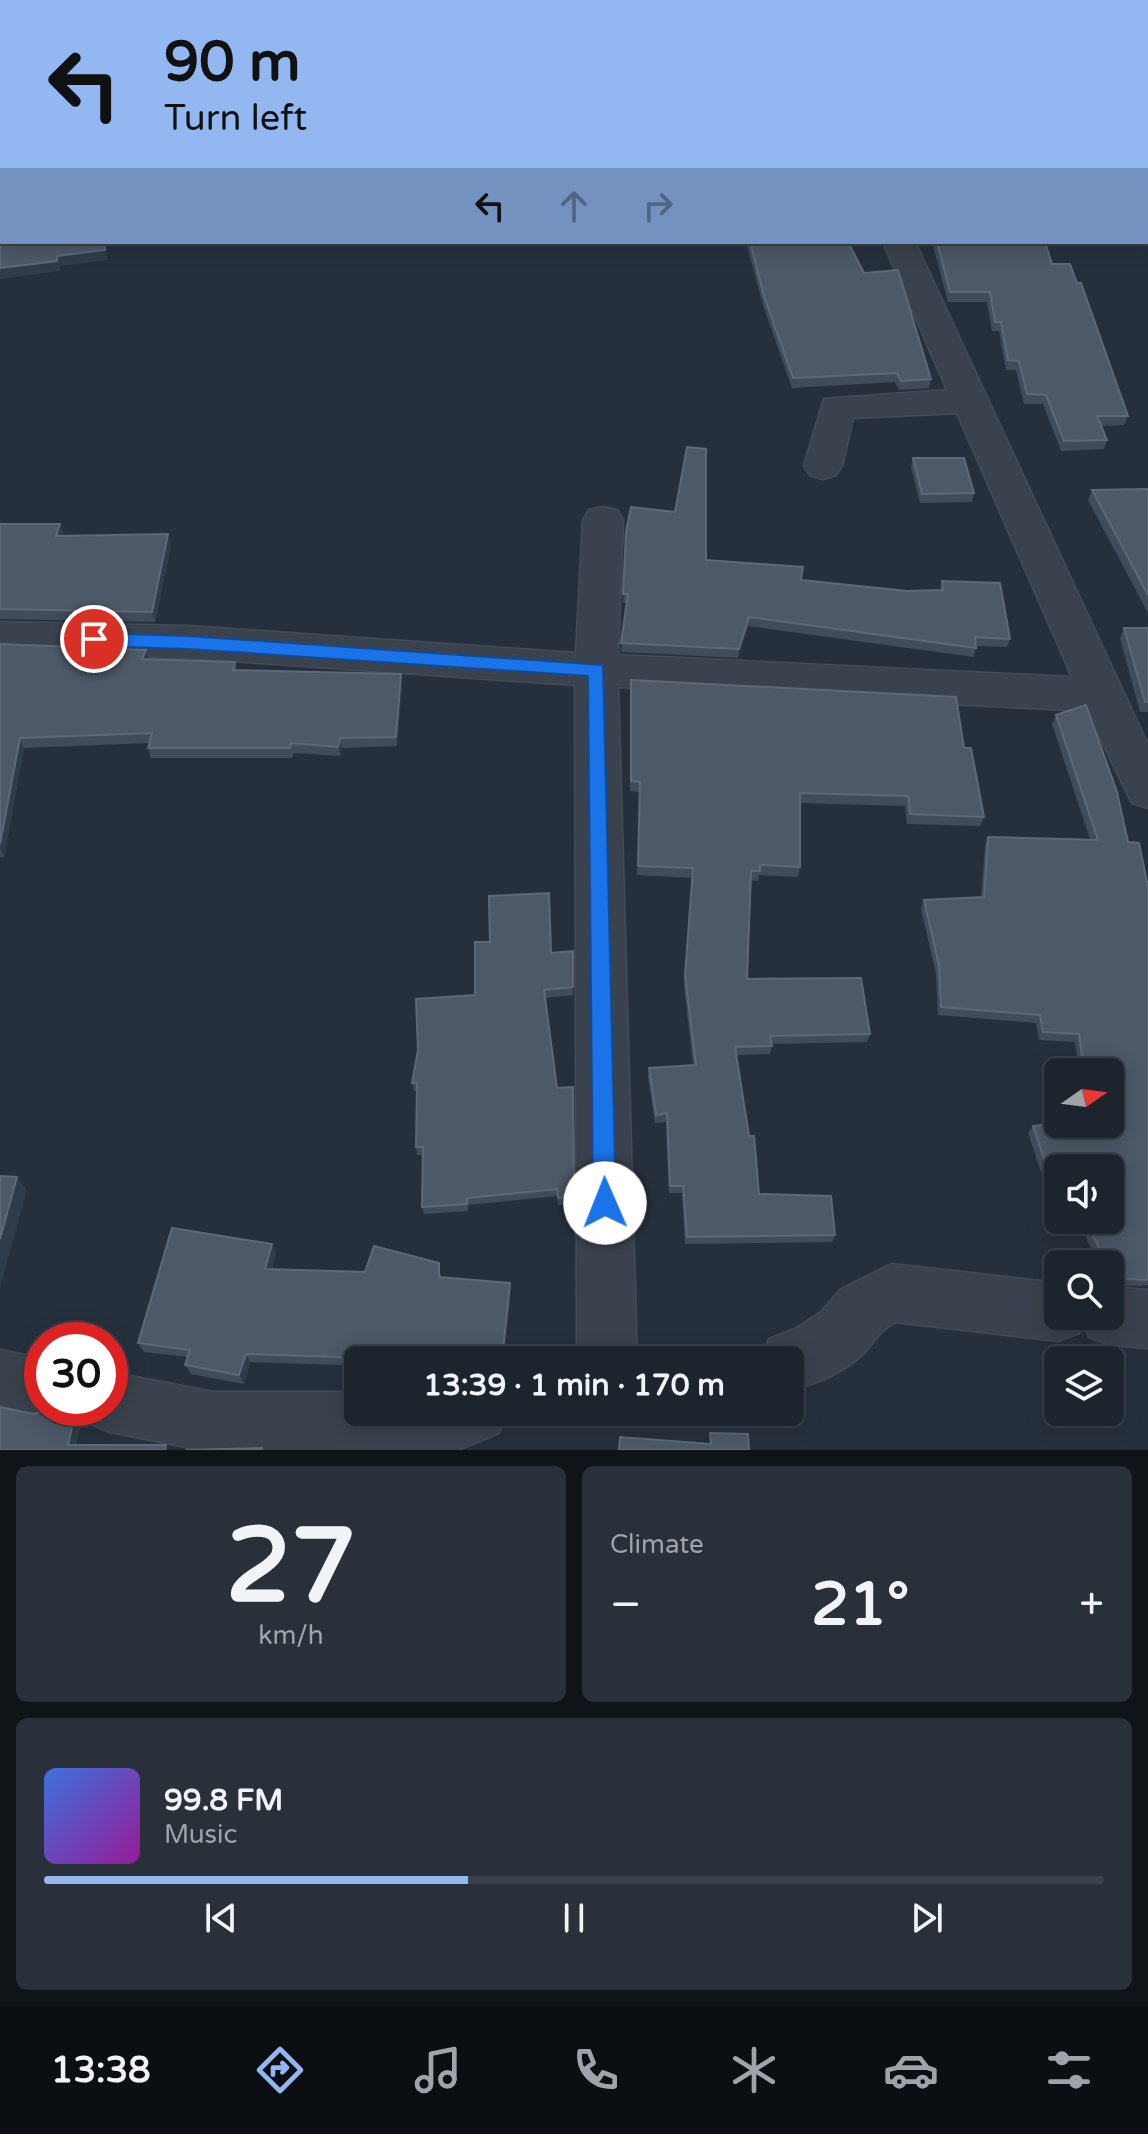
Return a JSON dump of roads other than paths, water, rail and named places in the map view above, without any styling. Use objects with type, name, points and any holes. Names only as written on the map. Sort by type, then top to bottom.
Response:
[{"type":"street","points":[[900,244],[1101,695],[1148,790]]},
{"type":"street","points":[[823,466],[837,407],[969,401]]},
{"type":"street","points":[[603,520],[596,670],[607,1346]]},
{"type":"street","points":[[0,637],[188,642],[596,670],[1101,695]]},
{"type":"street","points":[[804,1357],[842,1333],[861,1309],[892,1293],[946,1296],[1044,1310]]},
{"type":"street","points":[[1124,1317],[1148,1319]]},
{"type":"street","points":[[0,1380],[24,1385]]},
{"type":"street","points":[[128,1405],[213,1422],[357,1437],[429,1426]]}]
